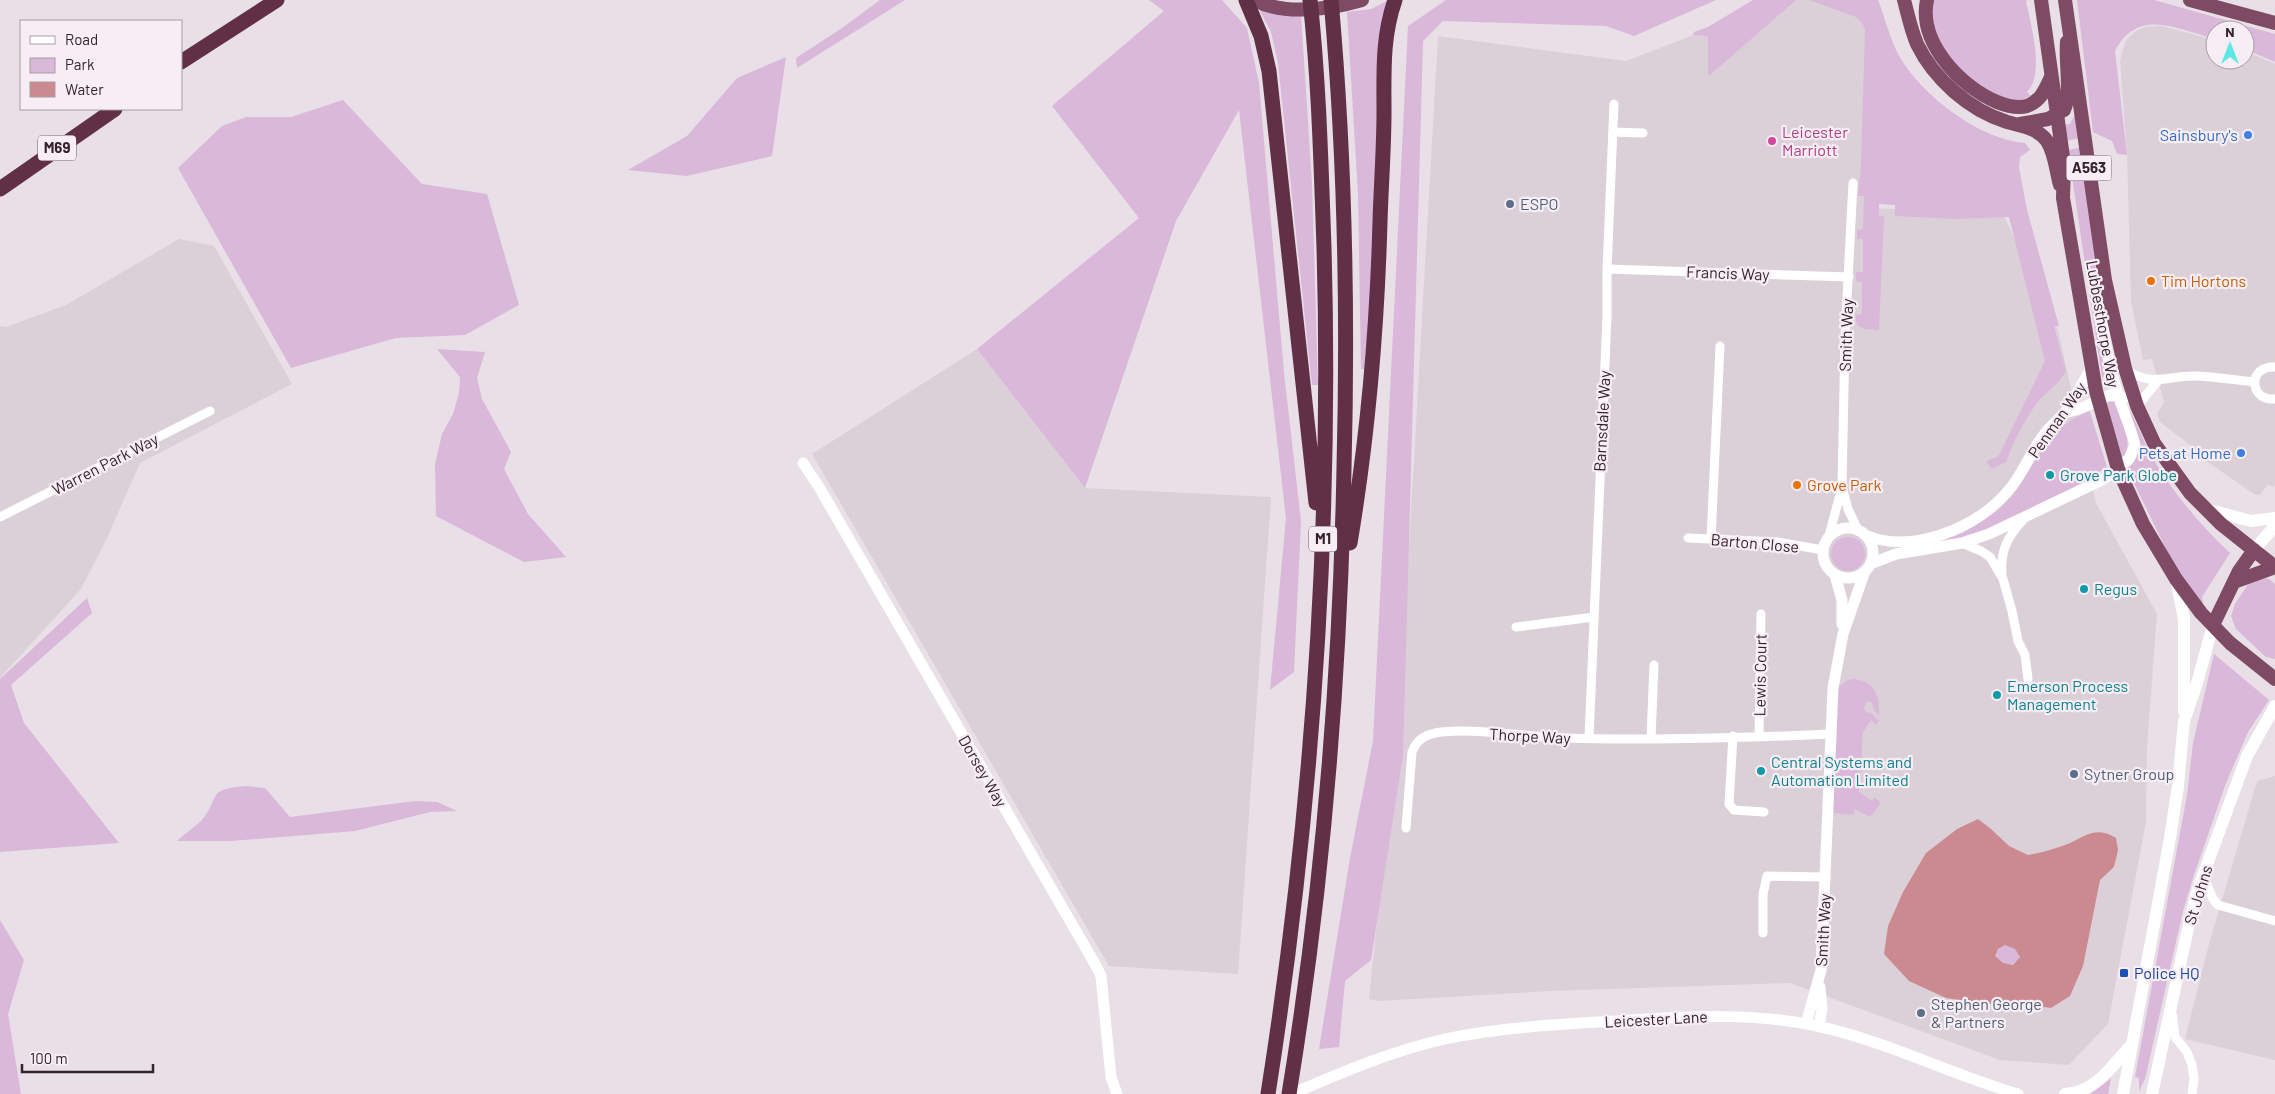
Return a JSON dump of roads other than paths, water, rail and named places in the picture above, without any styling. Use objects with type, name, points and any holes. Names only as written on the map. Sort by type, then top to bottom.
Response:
[{"type":"highway","points":[[182,61],[277,0]]},
{"type":"highway","points":[[1246,0],[1261,36],[1269,71],[1316,501],[1317,622]]},
{"type":"highway","points":[[1255,0],[1269,6],[1286,9],[1332,6],[1362,0]]},
{"type":"highway","name":"M1","points":[[1268,1094],[1303,830],[1324,503],[1326,343],[1321,163],[1310,0]]},
{"type":"highway","name":"M1","points":[[1290,1094],[1323,832],[1340,611],[1346,329],[1342,177],[1331,0]]},
{"type":"highway","points":[[1340,611],[1362,469],[1373,365],[1384,112],[1383,73],[1385,35],[1395,0]]},
{"type":"highway","points":[[1384,112],[1395,31],[1406,0]]},
{"type":"highway","name":"A563","points":[[1904,0],[1918,45],[1937,74],[1953,90],[1973,105],[2007,122],[2017,124],[2028,124],[2057,116],[2064,110],[2067,104],[2065,60],[2068,25]]},
{"type":"highway","points":[[1926,0],[1927,23],[1933,42],[1955,72],[1983,95],[2012,107],[2027,106],[2044,92],[2051,76]]},
{"type":"highway","name":"Lubbesthorpe Way","points":[[2041,0],[2064,164],[2063,198],[2098,399],[2118,469],[2143,524],[2176,579],[2213,626],[2271,673]]},
{"type":"highway","name":"Lubbesthorpe Way","points":[[2065,0],[2105,280],[2126,370],[2137,406],[2147,430],[2164,458],[2190,493],[2206,509],[2275,567]]},
{"type":"highway","points":[[2190,0],[2275,23]]},
{"type":"highway","name":"M69","points":[[0,189],[114,110]]},
{"type":"highway","name":"A563","points":[[2017,124],[2038,133],[2047,142],[2052,152],[2063,198]]},
{"type":"highway","points":[[2213,626],[2242,566],[2254,550]]},
{"type":"highway","points":[[2234,582],[2275,567]]},
{"type":"main road","points":[[2206,509],[2251,521],[2275,518]]},
{"type":"main road","points":[[2254,550],[2275,526]]},
{"type":"main road","points":[[2123,1094],[2178,786],[2184,721],[2184,619],[2176,579]]},
{"type":"main road","points":[[2184,721],[2198,683],[2213,626]]},
{"type":"main road","name":"St Johns","points":[[2152,1094],[2190,919],[2203,875],[2232,794],[2256,739],[2275,706]]},
{"type":"main road","points":[[2256,739],[2275,726]]},
{"type":"main road","points":[[2066,1094],[2083,1091],[2098,1082],[2131,1045]]},
{"type":"main road","points":[[2143,1094],[2156,1071]]},
{"type":"street","name":"Barnsdale Way","points":[[1589,738],[1614,104]]},
{"type":"street","points":[[1613,132],[1643,133]]},
{"type":"street","name":"Smith Way","points":[[1829,536],[1842,487],[1845,337],[1853,183]]},
{"type":"street","name":"Francis Way","points":[[1607,269],[1848,278]]},
{"type":"street","points":[[1868,568],[1872,549],[1862,533],[1845,528],[1829,536],[1822,550],[1824,562],[1836,575],[1851,578],[1896,554],[1962,543],[1989,534],[2104,479],[2132,456],[2135,445],[2118,395],[2103,334],[2102,314],[2105,280]]},
{"type":"street","points":[[1711,538],[1720,346]]},
{"type":"street","name":"Penman Way","points":[[1862,533],[1884,542],[1916,540],[1950,531],[1977,518],[2008,492],[2041,438],[2066,412],[2084,384],[2092,365]]},
{"type":"street","points":[[2275,367],[2269,367],[2260,371],[2255,382],[2256,390],[2260,395],[2265,399],[2275,399]]},
{"type":"street","points":[[2126,370],[2146,380],[2158,382],[2196,376],[2255,382]]},
{"type":"street","points":[[2066,412],[2082,408],[2110,395],[2118,395],[2137,406],[2158,382]]},
{"type":"street","name":"Warren Park Way","points":[[0,517],[210,411]]},
{"type":"street","name":"Dorsey Way","points":[[803,463],[819,487],[1101,976],[1111,1077],[1117,1094]]},
{"type":"street","name":"Smith Way","points":[[1842,487],[1848,509],[1862,533]]},
{"type":"street","points":[[2002,579],[2001,565],[2004,546],[2026,516]]},
{"type":"street","name":"Barton Close","points":[[1688,538],[1777,542],[1822,550]]},
{"type":"street","points":[[1962,543],[1990,557],[2002,579],[2012,611],[2018,641],[2025,655],[2028,679]]},
{"type":"street","name":"Smith Way","points":[[1819,983],[1826,877],[1833,688],[1843,634],[1868,568]]},
{"type":"street","name":"Smith Way","points":[[1836,575],[1842,600],[1843,634]]},
{"type":"street","name":"Lewis Court","points":[[1759,736],[1761,614]]},
{"type":"street","points":[[1516,626],[1594,617]]},
{"type":"street","points":[[1651,738],[1654,665]]},
{"type":"street","name":"Thorpe Way","points":[[1406,828],[1412,752],[1417,740],[1441,732],[1589,738],[1830,734]]},
{"type":"street","points":[[1733,736],[1729,804],[1734,810],[1764,812]]},
{"type":"street","points":[[2203,875],[2212,900],[2218,905],[2275,921]]},
{"type":"street","name":"Smith Way","points":[[1763,933],[1763,894],[1768,876],[1826,877]]},
{"type":"street","points":[[1806,1024],[1819,983]]},
{"type":"street","points":[[1819,983],[1822,1009],[1819,1026]]},
{"type":"street","points":[[2171,1002],[2175,1037],[2188,1052],[2192,1065],[2194,1079],[2192,1094]]},
{"type":"street","name":"Leicester Lane","points":[[1290,1094],[1363,1064],[1419,1046],[1482,1033],[1597,1022],[1705,1016],[1754,1016],[1819,1026],[1858,1036],[2018,1094]]},
{"type":"water","points":[[1978,819],[2009,846],[2028,855],[2065,845],[2096,832],[2102,832],[2116,838],[2118,850],[2114,867],[2100,880],[2083,966],[2070,996],[2051,1008],[2024,1004],[1984,1004],[1946,998],[1909,981],[1884,954],[1888,926],[1903,892],[1926,853],[1957,829]],"holes":[[[2005,945],[2015,949],[2020,957],[2013,965],[2003,963],[1995,956],[1998,949]]]},
{"type":"place","name":"Sainsbury's","points":[[2248,135]]},
{"type":"place","name":"Leicester Marriott","points":[[1772,141]]},
{"type":"place","name":"ESPO","points":[[1510,204]]},
{"type":"place","name":"Tim Hortons","points":[[2151,281]]},
{"type":"place","name":"Pets at Home","points":[[2241,453]]},
{"type":"place","name":"Grove Park Globe","points":[[2050,475]]},
{"type":"place","name":"Grove Park","points":[[1797,485]]},
{"type":"place","name":"Regus","points":[[2084,589]]},
{"type":"place","name":"Emerson Process Management","points":[[1997,695]]},
{"type":"place","name":"Central Systems and Automation Limited","points":[[1761,771]]},
{"type":"place","name":"Sytner Group","points":[[2074,774]]},
{"type":"place","name":"Police HQ","points":[[2124,973]]},
{"type":"place","name":"Stephen George & Partners","points":[[1921,1013]]}]
